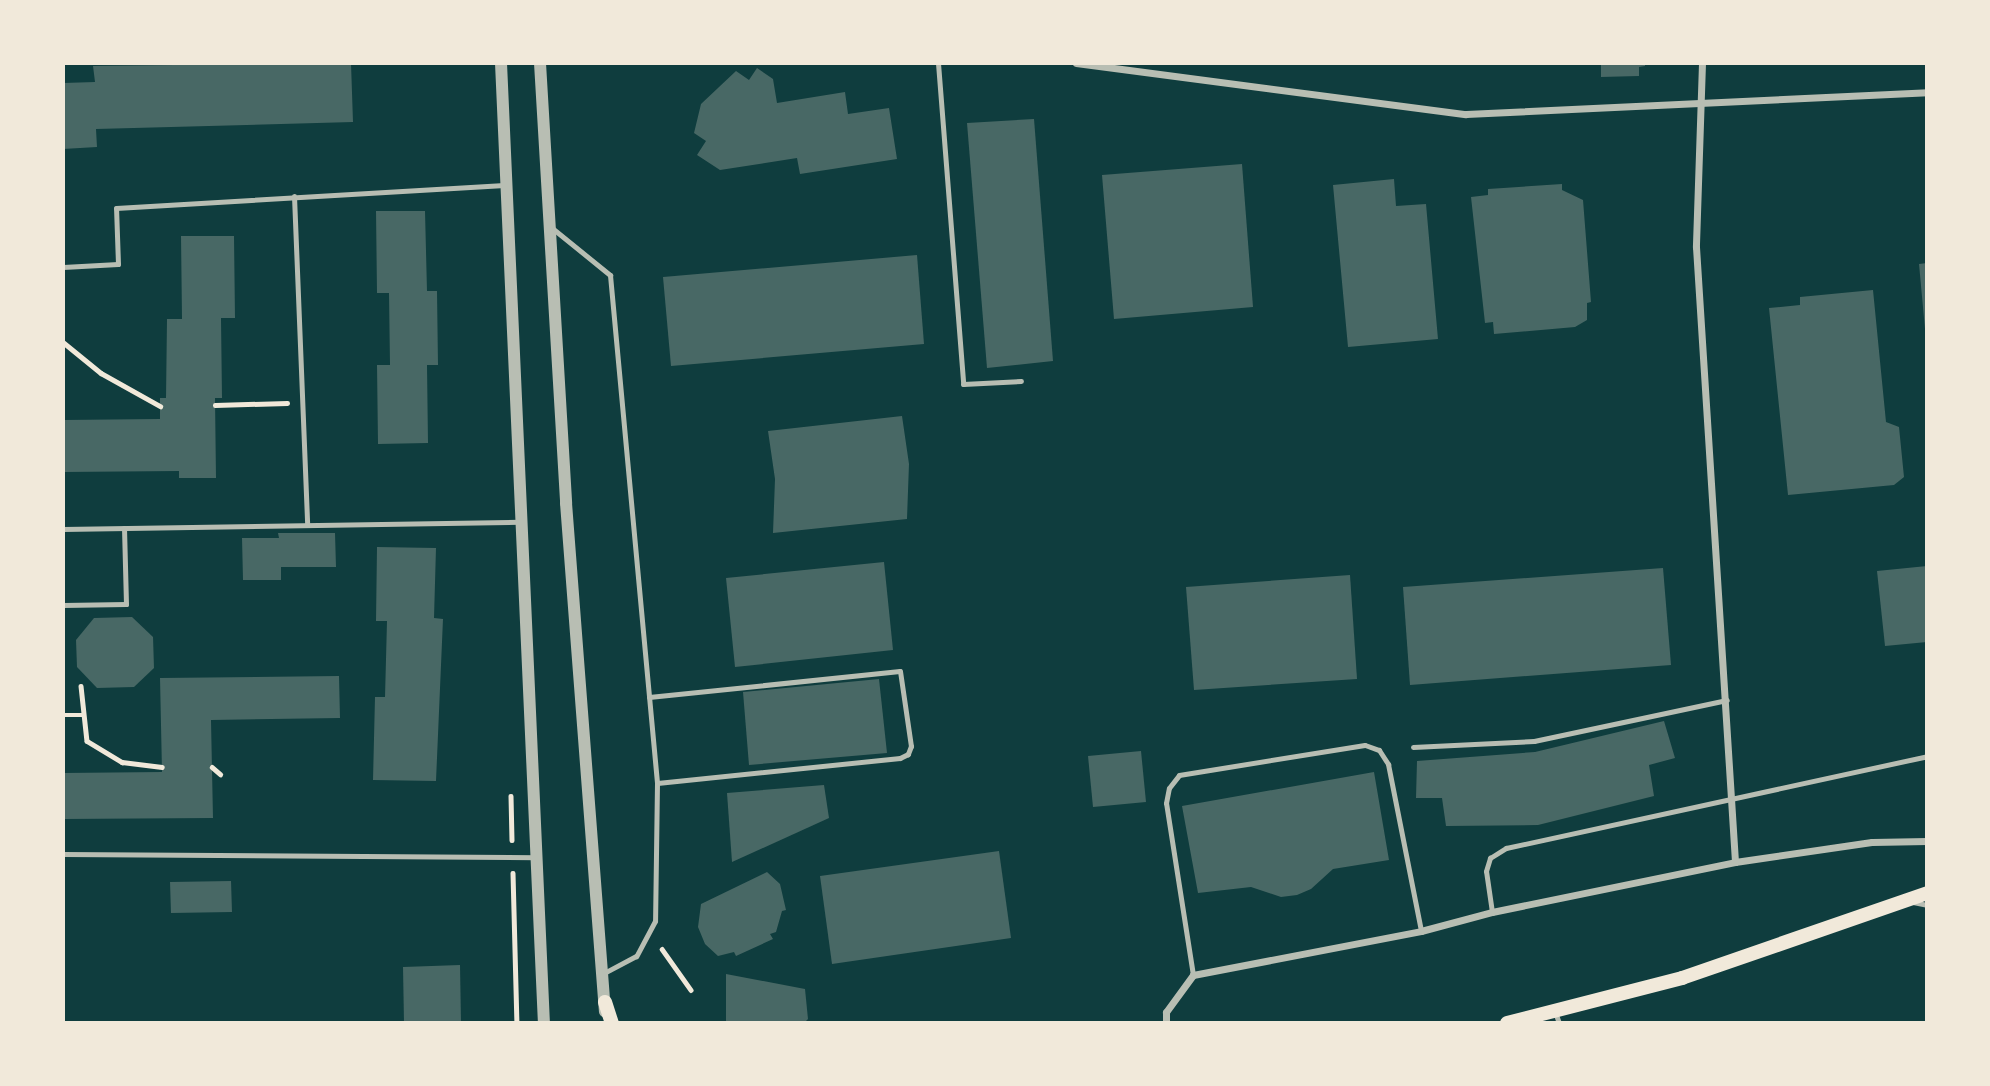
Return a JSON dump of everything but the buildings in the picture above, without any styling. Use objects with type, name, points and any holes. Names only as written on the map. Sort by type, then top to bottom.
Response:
[{"type":"main road","points":[[1507,1023],[1557,1018],[1682,978],[1927,893]]},
{"type":"main road","points":[[605,1002],[612,1023]]},
{"type":"street","points":[[501,63],[519,522],[544,1023]]},
{"type":"street","points":[[540,63],[566,503],[604,974],[605,1023]]},
{"type":"street","points":[[1076,63],[1466,114],[1699,100],[1927,92]]},
{"type":"street","points":[[1702,63],[1696,247],[1727,700],[1729,799],[1734,862]]},
{"type":"street","points":[[1166,1023],[1166,1012],[1192,975],[1421,931],[1492,912],[1734,862],[1872,842],[1927,841]]},
{"type":"lane","points":[[938,63],[963,384],[1021,382]]},
{"type":"lane","points":[[63,267],[118,264],[116,208],[507,185]]},
{"type":"lane","points":[[294,196],[307,525]]},
{"type":"lane","points":[[550,226],[610,275],[657,783],[655,921],[636,956],[604,974]]},
{"type":"lane","points":[[63,529],[519,522]]},
{"type":"lane","points":[[63,605],[126,604],[124,528]]},
{"type":"lane","points":[[649,697],[900,671],[911,746],[908,754],[900,758],[657,783]]},
{"type":"lane","points":[[1413,747],[1534,741],[1727,700]]},
{"type":"lane","points":[[1192,975],[1166,803],[1169,788],[1179,775],[1365,745],[1379,750],[1388,764],[1421,931]]},
{"type":"lane","points":[[1492,912],[1486,871],[1490,858],[1506,848],[1927,756]]},
{"type":"lane","points":[[63,854],[536,857]]},
{"type":"lane","points":[[1906,900],[1927,905]]},
{"type":"path","points":[[63,342],[101,373],[160,406]]},
{"type":"path","points":[[215,405],[302,402]]},
{"type":"path","points":[[81,686],[82,715],[87,741],[122,762],[162,767]]},
{"type":"path","points":[[63,715],[82,715]]},
{"type":"path","points":[[212,767],[220,774]]},
{"type":"path","points":[[662,949],[691,989]]}]
